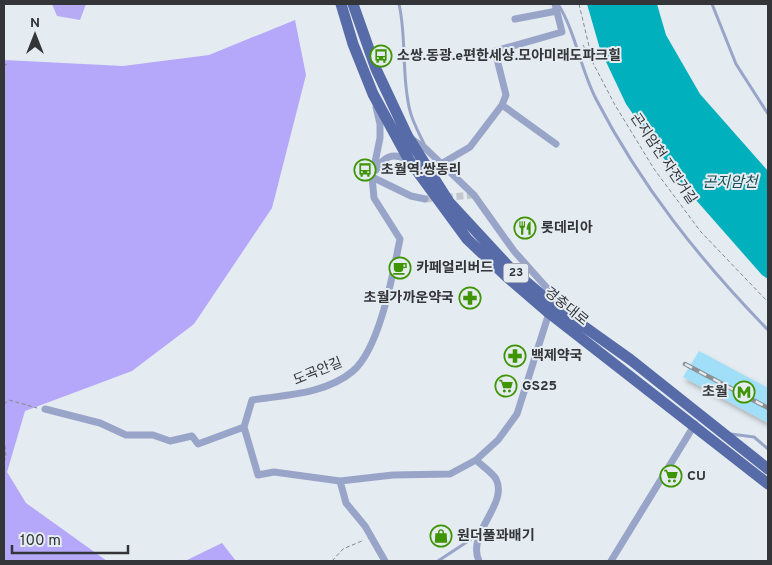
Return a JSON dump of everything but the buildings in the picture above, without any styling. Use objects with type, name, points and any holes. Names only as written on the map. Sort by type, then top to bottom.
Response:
[{"type":"main road","name":"경충대로","points":[[341,4],[373,94],[409,160],[467,239],[506,276],[549,312],[692,427],[768,484]]},
{"type":"main road","name":"경충대로","points":[[353,4],[376,69],[408,137],[449,202],[473,229],[512,269],[550,303],[631,360],[768,469]]},
{"type":"main road","points":[[650,393],[662,394],[678,404],[683,402]]},
{"type":"street","points":[[441,164],[470,147],[502,106],[506,94],[495,51],[562,32],[556,6],[514,19]]},
{"type":"street","name":"도곡안길","points":[[244,427],[252,400],[292,396],[336,381],[352,371],[363,360],[372,343],[391,284],[400,239],[374,198],[372,177],[380,138],[380,124],[373,94]]},
{"type":"street","points":[[502,106],[556,144]]},
{"type":"street","points":[[408,137],[426,149],[474,194],[514,251],[555,299],[583,326]]},
{"type":"street","points":[[409,160],[398,155],[388,156],[381,162],[372,177],[411,196],[425,199]]},
{"type":"street","points":[[44,409],[100,423],[126,436],[153,436],[170,442],[192,436],[198,444],[244,427],[258,475],[274,472],[292,473],[340,480],[393,475],[450,474],[476,460],[498,440],[517,414],[549,312]]},
{"type":"street","points":[[611,561],[700,415]]},
{"type":"street","points":[[476,460],[495,477],[499,492],[481,533],[476,551],[479,561]]},
{"type":"street","points":[[340,480],[346,503],[371,536],[386,561]]},
{"type":"lane","points":[[399,4],[405,27],[406,83],[410,112],[426,149]]},
{"type":"lane","points":[[712,4],[736,64],[768,114]]},
{"type":"lane","points":[[556,6],[569,23],[576,53],[595,98],[645,184],[701,258],[768,330]]},
{"type":"lane","points":[[723,433],[754,437],[768,449]]},
{"type":"lane","points":[[438,561],[481,533]]},
{"type":"path","name":"곤지암천 자전거길","points":[[579,4],[593,63],[615,105],[654,169],[701,232],[768,302]]},
{"type":"path","points":[[4,66],[8,64]]},
{"type":"path","points":[[4,404],[9,400],[44,409]]},
{"type":"path","points":[[4,439],[6,455],[4,463]]},
{"type":"path","points":[[332,561],[344,549],[371,536]]},
{"type":"shaded area","points":[[52,4],[86,4],[80,20],[57,16]]},
{"type":"shaded area","points":[[295,20],[306,75],[272,208],[194,324],[132,371],[25,411],[7,472],[26,503],[107,561],[4,561],[4,60],[123,66],[209,55]]},
{"type":"shaded area","points":[[222,543],[236,561],[185,561]]},
{"type":"water","name":"곤지암천","points":[[587,4],[657,4],[666,35],[700,94],[768,171],[768,279],[762,275],[681,183],[626,104],[600,49]]},
{"type":"tunnel","points":[[425,199],[474,195]]},
{"type":"railway","points":[[685,364],[768,408]]},
{"type":"place","name":"소쌍.동광.e편한세상.모아미래도파크힐","points":[[381,56]]},
{"type":"place","name":"초월역.쌍동리","points":[[365,170]]},
{"type":"place","name":"롯데리아","points":[[525,228]]},
{"type":"place","name":"카페얼리버드","points":[[400,268]]},
{"type":"place","name":"초월가까운약국","points":[[470,298]]},
{"type":"place","name":"백제약국","points":[[515,356]]},
{"type":"place","name":"GS25","points":[[506,386]]},
{"type":"place","name":"초월","points":[[744,392]]},
{"type":"place","name":"CU","points":[[671,476]]},
{"type":"place","name":"원더풀꽈배기","points":[[441,536]]}]
